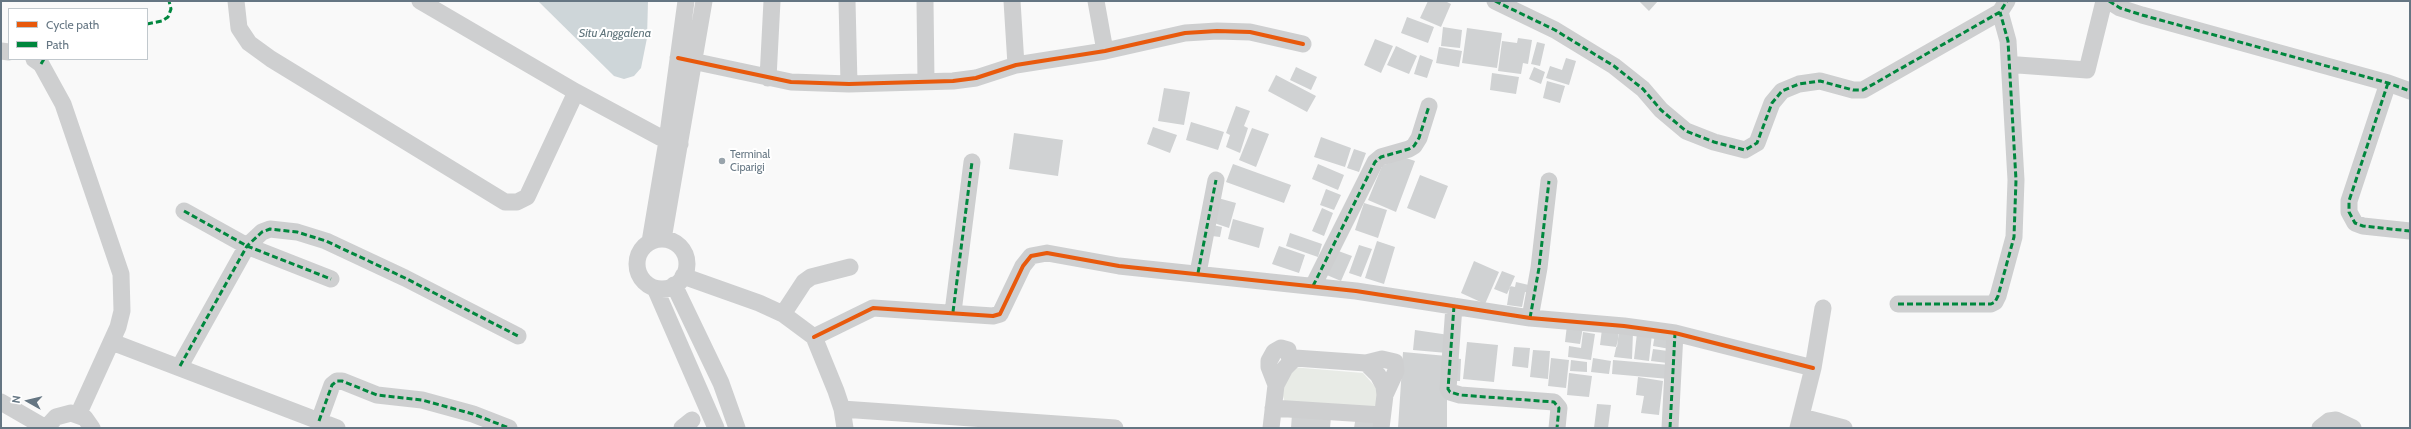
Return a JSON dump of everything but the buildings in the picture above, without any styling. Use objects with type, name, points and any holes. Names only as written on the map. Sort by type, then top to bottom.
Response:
[{"type":"street","points":[[236,1],[239,28],[250,43],[271,59],[505,202],[517,202],[527,197],[576,92]]},
{"type":"street","points":[[420,1],[576,92],[673,143]]},
{"type":"street","points":[[686,1],[686,60]]},
{"type":"street","points":[[657,240],[686,60],[704,1]]},
{"type":"street","points":[[768,78],[772,1]]},
{"type":"street","points":[[847,1],[849,84]]},
{"type":"street","points":[[925,1],[926,81]]},
{"type":"street","points":[[1012,1],[1016,66]]},
{"type":"street","points":[[1096,1],[1104,51]]},
{"type":"street","points":[[1494,1],[1555,30],[1614,66],[1643,89],[1660,110],[1686,131],[1714,142],[1745,150],[1752,148],[1757,143],[1772,103],[1782,91],[1799,84],[1820,81],[1853,90],[1863,90],[2003,7],[2008,42],[2016,180],[2014,237],[1998,296],[1995,302],[1990,304],[1898,304]]},
{"type":"street","points":[[2018,66],[2087,70],[2104,1]]},
{"type":"street","points":[[2109,1],[2120,8],[2136,14],[2388,82],[2410,91]]},
{"type":"street","points":[[686,60],[791,82],[849,84],[976,78],[1016,66],[1104,51],[1185,33],[1217,31],[1250,32],[1303,44]]},
{"type":"street","points":[[35,60],[41,64],[63,104],[120,274],[122,311],[112,342],[78,415]]},
{"type":"street","points":[[2388,82],[2349,201],[2349,212],[2355,224],[2410,231]]},
{"type":"street","points":[[1313,286],[1375,162],[1381,157],[1414,146],[1419,138],[1429,106]]},
{"type":"street","points":[[953,312],[972,162]]},
{"type":"street","points":[[1198,273],[1216,180]]},
{"type":"street","points":[[1530,318],[1539,268],[1549,181]]},
{"type":"street","points":[[184,211],[247,246],[331,279]]},
{"type":"street","points":[[180,366],[247,246],[262,232],[278,228],[313,237],[405,278],[518,336]]},
{"type":"street","points":[[716,428],[655,288],[644,280],[637,267],[641,251],[657,240],[674,242],[684,253],[686,267],[679,281],[721,383],[737,428]]},
{"type":"street","points":[[814,337],[873,308],[953,312],[993,316],[1000,314],[1017,274],[1031,256],[1039,254],[1069,256],[1133,267],[1313,286],[1530,318],[1624,326],[1675,333],[1813,368]]},
{"type":"street","points":[[783,314],[804,282],[811,277],[850,267]]},
{"type":"street","points":[[655,288],[662,288],[679,281],[736,293],[783,314],[814,337],[827,366],[842,409],[845,428]]},
{"type":"street","points":[[1454,306],[1448,389],[1450,392],[1460,395],[1554,402],[1559,408],[1558,428]]},
{"type":"street","points":[[1823,308],[1813,368],[1800,423],[1844,428]]},
{"type":"street","points":[[1670,428],[1675,333]]},
{"type":"street","points":[[112,342],[180,366],[338,428]]},
{"type":"street","points":[[1271,428],[1273,408],[1276,385],[1280,375],[1290,361],[1295,358],[1366,363],[1381,380],[1385,395],[1382,422],[1273,408]]},
{"type":"street","points":[[319,421],[332,385],[337,381],[342,381],[377,395],[422,400],[473,414],[509,428]]},
{"type":"street","points":[[1,402],[46,428],[51,422],[63,414],[78,415],[85,418],[92,428]]},
{"type":"street","points":[[842,409],[941,422],[1115,428]]},
{"type":"street","points":[[2320,428],[2329,421],[2336,420],[2353,428]]},
{"type":"shaded area","points":[[1291,367],[1363,373],[1379,391],[1376,407],[1285,403],[1279,381]]},
{"type":"water","name":"Situ Anggalena","points":[[538,1],[648,1],[647,38],[641,68],[634,76],[624,79],[614,76]]},
{"type":"marked path","points":[[148,24],[162,21],[168,17],[171,9],[169,1]]},
{"type":"marked path","points":[[1495,1],[1555,30],[1614,66],[1643,89],[1661,110],[1686,131],[1714,142],[1745,150],[1757,143],[1772,103],[1782,91],[1799,84],[1820,81],[1853,90],[1863,90],[2000,12],[2007,1]]},
{"type":"marked path","points":[[2109,1],[2120,8],[2142,15],[2388,83],[2410,91]]},
{"type":"marked path","points":[[1898,304],[1991,304],[1995,302],[1998,296],[2014,237],[2016,180],[2008,41],[2000,12]]},
{"type":"marked path","points":[[41,64],[43,60]]},
{"type":"marked path","points":[[2388,83],[2349,201],[2349,212],[2355,223],[2363,226],[2410,231]]},
{"type":"marked path","points":[[1313,286],[1375,162],[1381,157],[1409,149],[1414,146],[1419,138],[1429,106]]},
{"type":"marked path","points":[[953,312],[972,162]]},
{"type":"marked path","points":[[1198,273],[1216,180]]},
{"type":"marked path","points":[[1530,318],[1539,268],[1549,181]]},
{"type":"marked path","points":[[184,211],[247,246],[331,279]]},
{"type":"marked path","points":[[180,366],[247,246],[262,232],[270,229],[297,232],[326,241],[405,278],[518,336]]},
{"type":"marked path","points":[[1454,306],[1448,389],[1450,392],[1460,395],[1554,402],[1559,408],[1557,428]]},
{"type":"marked path","points":[[1670,428],[1675,333]]},
{"type":"marked path","points":[[319,421],[332,385],[337,381],[342,381],[377,395],[422,400],[473,414],[509,428]]},
{"type":"cycle path","points":[[678,58],[791,82],[849,84],[953,81],[976,78],[1016,65],[1105,51],[1185,33],[1217,31],[1250,32],[1303,44]]},
{"type":"cycle path","points":[[814,337],[873,308],[993,316],[1000,314],[1023,266],[1031,256],[1047,253],[1119,266],[1356,291],[1530,318],[1624,326],[1675,333],[1813,368]]},
{"type":"place","name":"Terminal Ciparigi","points":[[722,161]]}]
